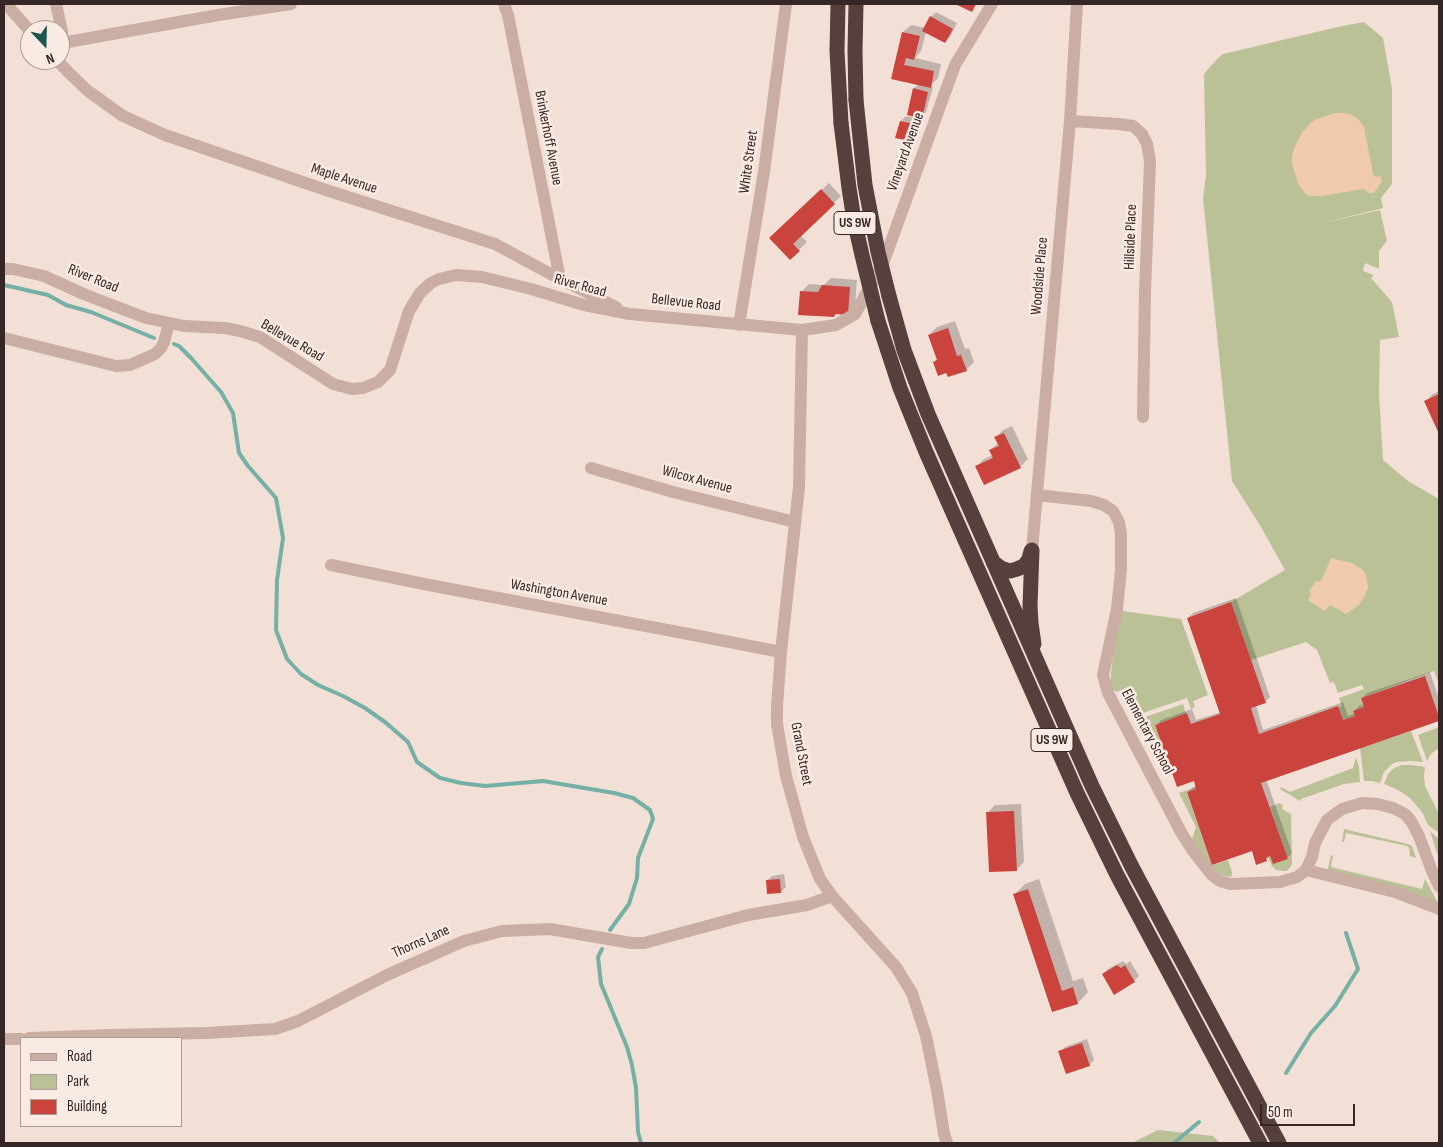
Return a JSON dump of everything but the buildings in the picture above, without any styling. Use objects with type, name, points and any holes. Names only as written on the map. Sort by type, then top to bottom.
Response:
[{"type":"highway","name":"US 9W","points":[[838,4],[837,51],[841,123],[854,220],[878,321],[900,388],[918,433],[1077,793],[1117,875],[1260,1143]]},
{"type":"highway","name":"US 9W","points":[[856,4],[856,100],[867,193],[878,252],[904,350],[941,446],[1092,786],[1132,867],[1279,1143]]},
{"type":"highway","points":[[992,562],[1010,571],[1017,570],[1024,566],[1032,550]]},
{"type":"highway","points":[[1032,550],[1031,623],[1033,639],[1043,676]]},
{"type":"street","points":[[6,4],[20,20]]},
{"type":"street","points":[[56,4],[60,20]]},
{"type":"street","points":[[70,43],[218,15],[291,4]]},
{"type":"street","name":"Brinkerhoff Avenue","points":[[504,4],[508,15],[560,279]]},
{"type":"street","name":"White Street","points":[[739,325],[764,172],[786,4]]},
{"type":"street","name":"Vineyard Avenue","points":[[739,325],[802,330],[836,325],[855,314],[884,261],[955,65],[992,4]]},
{"type":"street","name":"Woodside Place","points":[[1032,550],[1070,121],[1077,4]]},
{"type":"street","name":"Maple Avenue","points":[[66,70],[88,91],[123,116],[165,135],[329,191],[495,244],[630,314]]},
{"type":"street","name":"Hillside Place","points":[[1070,121],[1132,126],[1142,134],[1147,144],[1150,161],[1145,291],[1144,417]]},
{"type":"street","name":"River Road","points":[[4,269],[13,269],[44,276],[86,295],[146,318],[169,323]]},
{"type":"street","name":"Bellevue Road","points":[[169,323],[184,326],[224,328],[260,337],[332,384],[352,389],[363,388],[378,382],[390,370],[409,311],[420,293],[431,283],[456,275],[482,278],[523,287]]},
{"type":"street","name":"River Road","points":[[523,287],[584,306],[630,314]]},
{"type":"street","name":"Bellevue Road","points":[[630,314],[739,325]]},
{"type":"street","points":[[4,338],[116,366],[130,365],[155,354],[161,348],[169,323]]},
{"type":"street","name":"Grand Street","points":[[802,330],[799,487],[777,706],[777,724],[786,776],[804,837],[820,879],[832,896],[896,967],[912,993],[926,1036],[947,1143]]},
{"type":"street","name":"Wilcox Avenue","points":[[591,468],[673,492],[795,522]]},
{"type":"street","name":"Elementary School","points":[[1037,495],[1091,501],[1104,505],[1113,512],[1119,522],[1122,552],[1120,590],[1103,675],[1108,693],[1182,834],[1198,859],[1212,876],[1220,882],[1230,884],[1280,882],[1297,877],[1306,870]]},
{"type":"street","name":"Washington Avenue","points":[[331,566],[781,652]]},
{"type":"street","points":[[1439,886],[1411,820],[1405,814],[1393,808],[1378,804],[1362,803],[1342,809],[1327,820],[1315,843],[1312,857],[1306,870],[1395,892],[1439,909]]},
{"type":"street","name":"Thorns Lane","points":[[57,1037],[275,1029],[298,1021],[387,976],[464,941],[502,931],[550,929],[631,943],[644,943],[748,915],[807,906],[832,896]]},
{"type":"street","points":[[4,1039],[20,1039]]},
{"type":"green space","points":[[1364,22],[1383,38],[1392,88],[1392,184],[1381,198],[1383,208],[1324,223],[1380,210],[1387,241],[1379,251],[1379,269],[1365,263],[1363,271],[1374,275],[1371,278],[1392,302],[1399,337],[1380,340],[1379,394],[1383,460],[1408,481],[1439,499],[1439,684],[1434,671],[1361,698],[1364,707],[1353,711],[1355,716],[1343,720],[1339,708],[1342,706],[1339,698],[1364,689],[1362,685],[1338,693],[1334,682],[1330,683],[1317,650],[1306,642],[1251,660],[1231,602],[1285,570],[1232,481],[1203,198],[1206,175],[1204,74],[1223,54]]},
{"type":"green space","points":[[1122,611],[1181,619],[1208,695],[1193,701],[1195,707],[1191,709],[1187,698],[1137,715],[1124,689],[1117,692],[1113,690],[1111,674],[1113,655]]},
{"type":"green space","points":[[1183,704],[1186,714],[1155,725],[1172,773],[1168,775],[1139,719]]},
{"type":"green space","points":[[1439,727],[1439,748],[1431,754],[1427,761],[1418,735]]},
{"type":"green space","points":[[1411,731],[1423,762],[1397,762],[1384,772],[1380,783],[1364,781],[1360,748]]},
{"type":"green space","points":[[1356,757],[1360,782],[1344,784],[1301,799],[1300,801],[1280,789],[1281,787],[1290,792],[1353,768]]},
{"type":"green space","points":[[1410,765],[1425,767],[1425,786],[1439,814],[1439,833],[1428,825],[1422,812],[1410,798],[1384,784],[1388,774],[1394,768]]},
{"type":"green space","points":[[1196,787],[1196,789],[1187,792],[1212,865],[1228,860],[1232,872],[1231,877],[1222,875],[1212,868],[1192,839],[1196,827],[1179,793]]},
{"type":"green space","points":[[1279,803],[1283,805],[1282,809],[1291,814],[1292,865],[1287,871],[1276,870],[1268,857],[1288,859],[1270,807]]},
{"type":"green space","points":[[1344,829],[1408,844],[1412,846],[1416,858],[1410,856],[1407,846],[1346,833],[1344,842],[1342,842]]},
{"type":"green space","points":[[1430,831],[1439,839],[1439,858],[1437,853]]},
{"type":"green space","points":[[1331,855],[1333,856],[1331,867],[1422,889],[1425,879],[1438,903],[1327,873]]},
{"type":"green space","points":[[1158,1130],[1213,1136],[1220,1143],[1132,1143]]},
{"type":"sand","points":[[1335,113],[1350,114],[1358,119],[1364,127],[1373,174],[1376,177],[1380,176],[1382,181],[1374,193],[1368,193],[1363,189],[1322,196],[1310,196],[1305,194],[1298,183],[1292,164],[1294,148],[1303,131],[1314,120]]},
{"type":"sand","points":[[1331,558],[1352,563],[1362,569],[1367,580],[1368,588],[1363,599],[1359,605],[1346,614],[1330,605],[1325,611],[1308,600],[1311,594],[1309,591],[1316,581],[1321,581]]},
{"type":"waterway","points":[[4,285],[48,295],[66,305],[91,312],[154,338]]},
{"type":"waterway","points":[[174,344],[179,346],[191,358],[221,392],[233,413],[239,453],[276,498],[283,538],[277,580],[276,630],[287,659],[301,674],[318,685],[365,708],[385,722],[408,742],[417,762],[440,778],[485,786],[543,781],[633,798],[650,810],[653,819],[638,858],[637,878],[629,904],[610,930]]},
{"type":"waterway","points":[[1286,1073],[1311,1033],[1335,1006],[1358,969],[1346,933]]},
{"type":"waterway","points":[[602,949],[598,957],[601,984],[627,1047],[632,1065],[636,1088],[638,1132],[641,1143]]},
{"type":"waterway","points":[[1174,1143],[1199,1122]]}]
